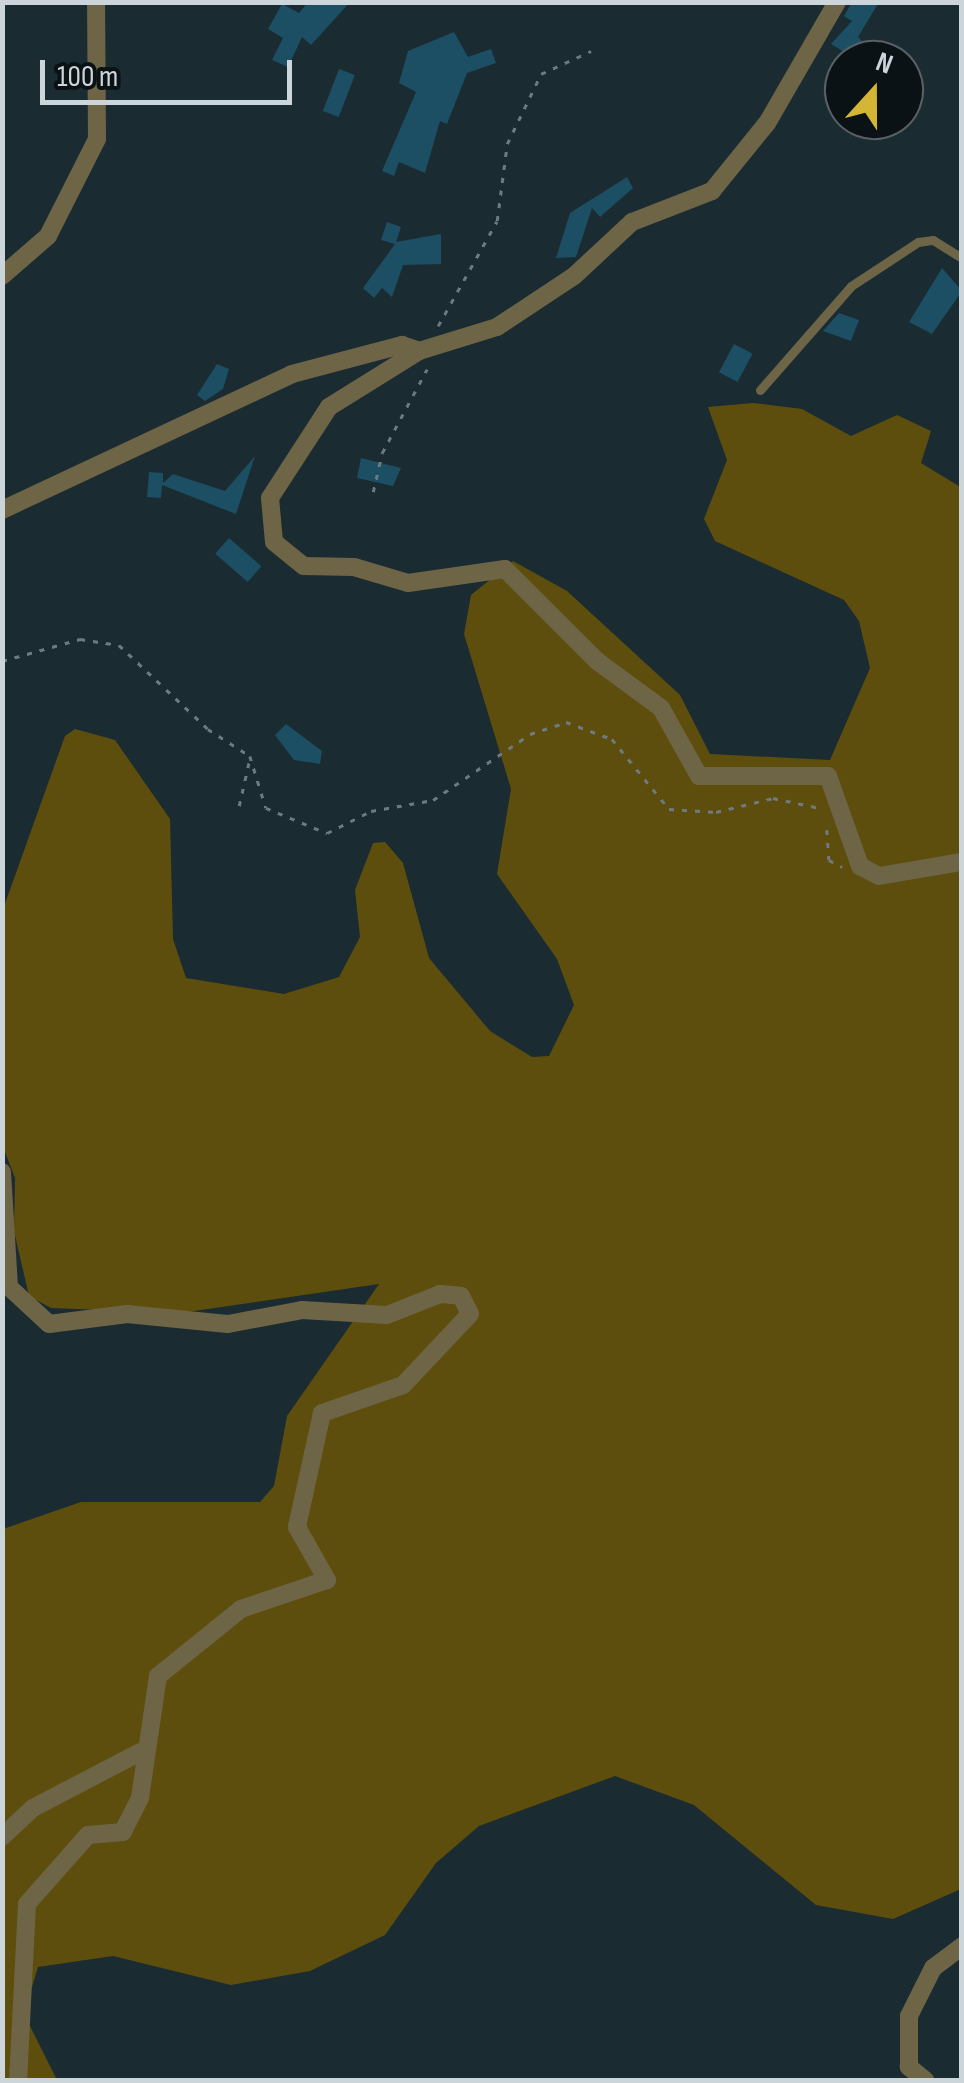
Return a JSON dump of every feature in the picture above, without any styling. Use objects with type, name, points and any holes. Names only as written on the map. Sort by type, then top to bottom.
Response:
[{"type":"street","points":[[2,276],[48,236],[97,139],[96,2]]},
{"type":"street","points":[[838,2],[767,123],[712,191],[632,222],[574,276],[497,327],[425,357],[328,406],[270,498],[274,542],[286,556],[408,583],[504,569],[597,662],[661,708],[699,776],[828,776],[860,866],[879,876],[962,862]]},
{"type":"street","points":[[2,510],[292,374],[402,345],[425,357]]},
{"type":"street","points":[[2,1172],[9,1287],[49,1324],[128,1314],[228,1324],[302,1310],[388,1315],[440,1294],[470,1304],[403,1384],[322,1414],[297,1527],[327,1580],[241,1609],[188,1646],[158,1676],[140,1752],[140,1798],[123,1832],[88,1835],[27,1904],[18,2080]]},
{"type":"street","points":[[2,1837],[33,1808],[140,1752]]},
{"type":"street","points":[[925,2080],[910,2067],[909,2016],[933,1968],[962,1946]]},
{"type":"lane","points":[[760,390],[851,286],[918,242],[932,240],[962,258]]},
{"type":"path","points":[[373,492],[390,436],[425,357],[464,293],[497,221],[507,144],[541,74],[591,51]]},
{"type":"path","points":[[2,662],[80,639],[118,644],[208,730],[250,756],[266,808],[327,833],[371,811],[432,800],[473,781],[530,734],[566,722],[612,739],[669,809],[818,803],[828,860],[860,866]]},
{"type":"path","points":[[239,806],[250,756]]},
{"type":"shaded area","points":[[753,403],[802,409],[851,436],[897,415],[931,431],[921,463],[962,488],[961,1889],[893,1919],[816,1905],[694,1805],[615,1776],[479,1826],[436,1863],[385,1935],[310,1971],[231,1985],[113,1956],[38,1967],[24,2014],[57,2080],[3,2080],[3,1529],[81,1502],[260,1502],[274,1486],[287,1416],[379,1284],[180,1313],[51,1308],[29,1296],[14,1231],[15,1178],[3,1147],[2,912],[65,736],[75,729],[115,740],[170,819],[173,939],[186,978],[284,994],[339,977],[360,937],[355,890],[373,843],[385,842],[403,863],[429,958],[490,1031],[532,1057],[549,1056],[574,1005],[557,959],[497,874],[511,789],[464,634],[471,595],[513,561],[567,591],[680,695],[710,754],[830,760],[870,668],[859,621],[844,600],[715,541],[704,519],[727,460],[708,407]]},
{"type":"building","points":[[308,2],[350,2],[311,45],[302,37],[288,67],[272,60],[283,38],[268,29],[282,4],[299,13]]},
{"type":"building","points":[[852,2],[879,2],[858,37],[861,40],[835,40],[852,21],[844,16]]},
{"type":"building","points":[[454,32],[468,57],[491,49],[496,63],[467,73],[447,124],[440,121],[425,173],[399,162],[394,176],[382,171],[416,92],[399,83],[408,51]]},
{"type":"building","points":[[339,69],[355,75],[339,117],[323,111]]},
{"type":"building","points":[[627,177],[633,188],[600,217],[592,208],[576,257],[556,258],[570,213]]},
{"type":"building","points":[[387,222],[401,227],[396,242],[441,234],[441,264],[403,265],[392,297],[382,288],[374,298],[363,288],[395,244],[381,240]]},
{"type":"building","points":[[942,268],[962,291],[932,334],[909,322]]},
{"type":"building","points":[[839,313],[859,320],[851,341],[823,331]]},
{"type":"building","points":[[734,344],[753,354],[738,382],[719,372]]},
{"type":"building","points":[[217,364],[229,369],[223,389],[205,401],[197,395]]},
{"type":"building","points":[[255,456],[236,514],[162,485],[161,498],[147,497],[149,472],[163,473],[163,483],[173,474],[225,491]]},
{"type":"building","points":[[361,458],[401,468],[393,486],[357,478]]},
{"type":"building","points":[[229,538],[261,566],[248,582],[215,554]]},
{"type":"building","points":[[286,724],[322,751],[320,764],[294,760],[275,735]]}]
